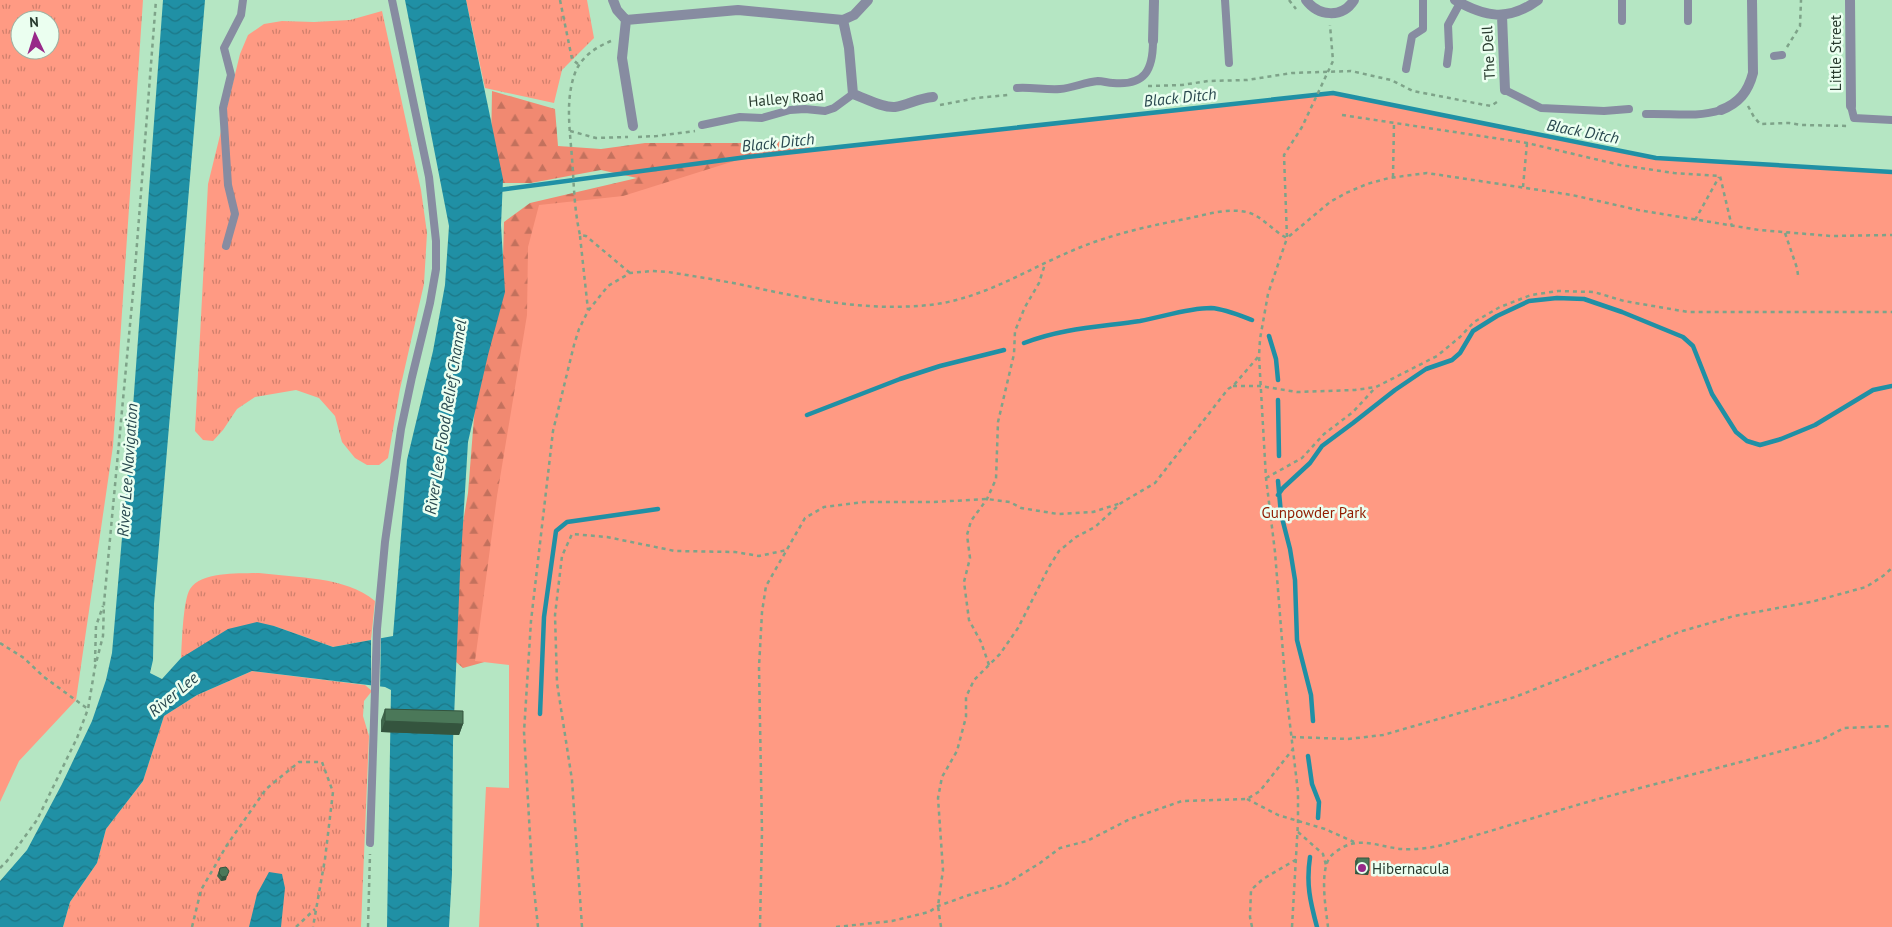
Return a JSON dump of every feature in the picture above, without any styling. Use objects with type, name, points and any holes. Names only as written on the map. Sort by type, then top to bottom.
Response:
[{"type":"street","points":[[613,0],[617,10],[626,20]]},
{"type":"street","points":[[626,20],[738,5],[843,20],[854,15],[868,0]]},
{"type":"street","points":[[1153,41],[1155,0]]},
{"type":"street","points":[[1306,0],[1320,12],[1331,14],[1342,11],[1351,5],[1354,0]]},
{"type":"street","points":[[1457,2],[1486,14],[1502,16],[1515,12],[1538,0]]},
{"type":"street","points":[[1721,110],[1733,105],[1743,96],[1753,73],[1757,56],[1752,0]]},
{"type":"street","name":"Little Street","points":[[1850,0],[1851,106]]},
{"type":"street","name":"The Dell","points":[[1502,16],[1505,95]]},
{"type":"street","points":[[626,20],[623,41],[623,69],[633,126]]},
{"type":"street","points":[[843,20],[853,94],[893,107],[917,100],[935,101]]},
{"type":"lane","points":[[226,246],[235,214],[228,185],[223,108],[231,74],[224,48],[241,15],[243,0]]},
{"type":"lane","points":[[370,843],[377,628],[385,542],[401,429],[430,304],[436,269],[436,241],[429,178],[392,0]]},
{"type":"lane","points":[[1225,0],[1229,63]]},
{"type":"lane","points":[[1406,69],[1412,36],[1423,29],[1423,0]]},
{"type":"lane","points":[[1622,0],[1622,21]]},
{"type":"lane","points":[[1688,0],[1688,21]]},
{"type":"lane","points":[[1447,64],[1448,25],[1457,2]]},
{"type":"lane","points":[[1014,91],[1058,90],[1099,81],[1130,83],[1145,76],[1150,69],[1153,56],[1153,41]]},
{"type":"lane","points":[[1774,56],[1782,56]]},
{"type":"lane","name":"Halley Road","points":[[702,127],[740,117],[762,118],[790,110],[825,111],[834,108],[853,94]]},
{"type":"lane","points":[[1505,95],[1541,108],[1604,111],[1629,109]]},
{"type":"lane","points":[[1851,106],[1854,118],[1892,120]]},
{"type":"lane","points":[[1646,114],[1695,116],[1721,110]]},
{"type":"path","points":[[0,868],[37,820],[62,771],[88,709],[103,636],[104,602],[134,282],[156,0]]},
{"type":"path","points":[[560,0],[572,59],[579,65]]},
{"type":"path","points":[[1782,56],[1800,26],[1800,0]]},
{"type":"path","points":[[1292,927],[1297,859],[1298,792],[1286,691],[1275,552],[1266,478],[1259,356],[1268,294],[1288,238],[1284,155],[1302,126],[1333,60],[1330,25]]},
{"type":"path","points":[[588,311],[580,235],[575,212],[569,106],[572,86],[579,65],[589,53],[611,40],[623,41]]},
{"type":"path","points":[[1140,87],[1182,85],[1208,80],[1247,80],[1292,73],[1351,71],[1391,80],[1413,91],[1491,106],[1505,95]]},
{"type":"path","points":[[935,101],[976,98],[1014,91]]},
{"type":"path","points":[[1743,96],[1760,124],[1789,123],[1850,126]]},
{"type":"path","points":[[1342,115],[1527,143],[1620,165],[1674,173],[1720,176]]},
{"type":"path","points":[[1393,177],[1394,123]]},
{"type":"path","points":[[637,137],[686,133],[702,127]]},
{"type":"path","points":[[570,131],[596,138],[629,137]]},
{"type":"path","points":[[1524,188],[1527,143]]},
{"type":"path","points":[[1288,238],[1330,202],[1367,184],[1393,177],[1427,173],[1572,195],[1638,210],[1732,227],[1832,236],[1892,236]]},
{"type":"path","points":[[1695,220],[1720,176]]},
{"type":"path","points":[[1720,176],[1732,227]]},
{"type":"path","points":[[538,927],[532,870],[524,732],[531,621],[553,431],[579,329],[588,311],[608,286],[630,273],[652,270],[740,285],[805,299],[847,305],[906,306],[938,304],[1011,280],[1080,247],[1117,235],[1224,212],[1239,211],[1250,213],[1258,217],[1276,233],[1288,238]]},
{"type":"path","points":[[1785,233],[1798,275]]},
{"type":"path","points":[[580,235],[586,236],[630,273]]},
{"type":"path","points":[[989,665],[981,642],[969,620],[964,582],[970,558],[967,534],[971,521],[987,499],[996,480],[998,422],[1014,354],[1016,331],[1025,307],[1039,283],[1045,264]]},
{"type":"path","points":[[1233,386],[1260,386],[1297,392],[1355,390],[1376,387],[1437,356],[1460,337],[1474,322],[1500,307],[1531,295],[1558,291],[1594,292],[1624,301],[1688,312],[1892,312]]},
{"type":"path","points":[[940,927],[938,906],[942,870],[938,798],[942,777],[957,751],[963,732],[966,717],[966,697],[974,680],[1000,654],[1018,628],[1048,567],[1059,551],[1076,537],[1095,527],[1121,503],[1155,483],[1199,424],[1259,356]]},
{"type":"path","points":[[1266,478],[1302,458],[1324,434],[1353,412],[1376,387]]},
{"type":"path","points":[[760,927],[762,832],[759,667],[762,612],[766,586],[805,518],[824,507],[864,502],[934,502],[987,499],[1010,502],[1021,508],[1058,514],[1093,512],[1121,503]]},
{"type":"path","points":[[582,927],[572,780],[557,683],[555,615],[562,556],[572,534],[607,537],[674,551],[735,552],[759,556],[787,550]]},
{"type":"path","points":[[1292,737],[1348,740],[1383,735],[1514,697],[1679,632],[1734,616],[1811,602],[1866,587],[1892,568]]},
{"type":"path","points":[[95,668],[96,626],[104,602]]},
{"type":"path","points":[[0,642],[24,658],[44,677],[88,709]]},
{"type":"path","points":[[836,927],[892,921],[929,912],[938,906],[1006,884],[1060,848],[1087,842],[1130,819],[1182,801],[1247,799],[1278,815],[1325,829],[1354,842],[1403,849],[1440,846],[1590,802],[1821,740],[1844,728],[1892,726]]},
{"type":"path","points":[[1247,799],[1260,791],[1293,749]]},
{"type":"path","points":[[192,927],[201,890],[227,845],[266,788],[299,762],[322,762],[333,792],[325,859],[312,927]]},
{"type":"path","points":[[1298,832],[1323,854],[1326,865],[1324,892],[1328,927]]},
{"type":"path","points":[[1326,865],[1331,856],[1345,845],[1354,842]]},
{"type":"path","points":[[368,927],[370,843]]},
{"type":"path","points":[[1252,927],[1250,917],[1251,890],[1263,879],[1297,859]]},
{"type":"path","points":[[296,927],[316,908]]},
{"type":"green space","points":[[0,0],[143,0],[113,446],[76,700],[0,641]]},
{"type":"green space","points":[[466,0],[587,0],[594,38],[562,70],[554,103],[485,88]]},
{"type":"green space","points":[[382,11],[421,190],[427,233],[424,284],[400,389],[388,458],[379,465],[367,465],[355,458],[342,442],[335,416],[319,398],[296,390],[255,397],[237,409],[213,441],[203,440],[195,431],[208,184],[240,54],[248,35],[264,24],[282,21],[350,20]]},
{"type":"green space","points":[[492,91],[555,109],[558,146],[601,149],[645,143],[757,143],[808,139],[812,162],[506,656],[463,668],[448,655],[461,534],[468,493],[476,392],[502,291],[504,222],[530,203],[637,178],[601,170],[531,183],[495,183],[491,151]]},
{"type":"green space","name":"Gunpowder Park","points":[[1333,93],[1656,158],[1892,172],[1892,927],[479,927],[486,787],[509,788],[509,665],[475,661],[497,496],[527,315],[528,247],[539,205],[623,196],[747,157]]},
{"type":"green space","points":[[259,573],[335,582],[363,593],[375,601],[371,640],[333,647],[274,626],[181,658],[184,612],[190,589],[196,583],[212,576]]},
{"type":"green space","points":[[0,641],[76,700],[19,761],[0,802]]},
{"type":"green space","points":[[252,671],[365,685],[372,691],[364,701],[363,716],[369,736],[361,927],[63,927],[70,902],[97,863],[106,829],[143,781],[164,716],[197,695]]},
{"type":"water","points":[[163,0],[205,0],[154,604],[153,660],[150,673],[162,679],[181,658],[228,629],[257,622],[274,626],[333,647],[393,636],[407,460],[433,351],[445,285],[449,226],[405,0],[466,0],[503,179],[501,225],[505,292],[468,442],[453,742],[452,874],[449,927],[387,927],[391,690],[385,687],[252,671],[197,695],[164,716],[143,781],[106,829],[97,863],[70,902],[63,927],[0,927],[0,881],[27,850],[62,784],[92,721],[106,680],[112,653],[131,434]]},
{"type":"water","points":[[269,872],[282,874],[285,888],[281,927],[249,927],[257,894]]},
{"type":"pier","points":[[381,636],[380,690],[371,689],[371,638]]},
{"type":"building","points":[[385,709],[463,711],[463,724],[385,721]]},
{"type":"building","name":"Hibernacula","points":[[1357,858],[1369,858],[1369,871],[1357,871]]},
{"type":"building","points":[[226,867],[229,871],[227,876],[222,877],[219,873],[220,868]]},
{"type":"waterway","name":"Black Ditch","points":[[499,190],[747,157],[1333,93],[1656,158],[1892,172]]},
{"type":"waterway","points":[[1278,495],[1310,463],[1322,446],[1395,390],[1426,369],[1452,360],[1460,353],[1473,331],[1497,316],[1529,301],[1557,298],[1584,299],[1683,337],[1693,346],[1712,394],[1736,432],[1747,441],[1760,445],[1781,439],[1815,425],[1873,390],[1892,386]]},
{"type":"waterway","points":[[1024,343],[1067,331],[1140,321],[1202,308],[1232,312],[1252,320]]},
{"type":"waterway","points":[[1269,336],[1276,359],[1278,380]]},
{"type":"waterway","points":[[807,415],[900,379],[940,366],[1004,350]]},
{"type":"waterway","points":[[1278,400],[1279,456]]},
{"type":"waterway","points":[[1278,481],[1281,514],[1290,549],[1295,580],[1297,640],[1311,695],[1313,721]]},
{"type":"waterway","points":[[540,714],[544,617],[556,531],[567,522],[658,509]]},
{"type":"waterway","points":[[1308,756],[1312,784],[1319,802],[1318,818]]},
{"type":"waterway","points":[[1310,857],[1309,892],[1317,927]]},
{"type":"place","name":"Hibernacula","points":[[1362,868]]},
{"type":"water label","name":"River Lee Flood Relief Channel","points":[[445,417]]},
{"type":"water label","name":"River Lee Navigation","points":[[127,470]]},
{"type":"water label","name":"River Lee","points":[[173,694]]}]
